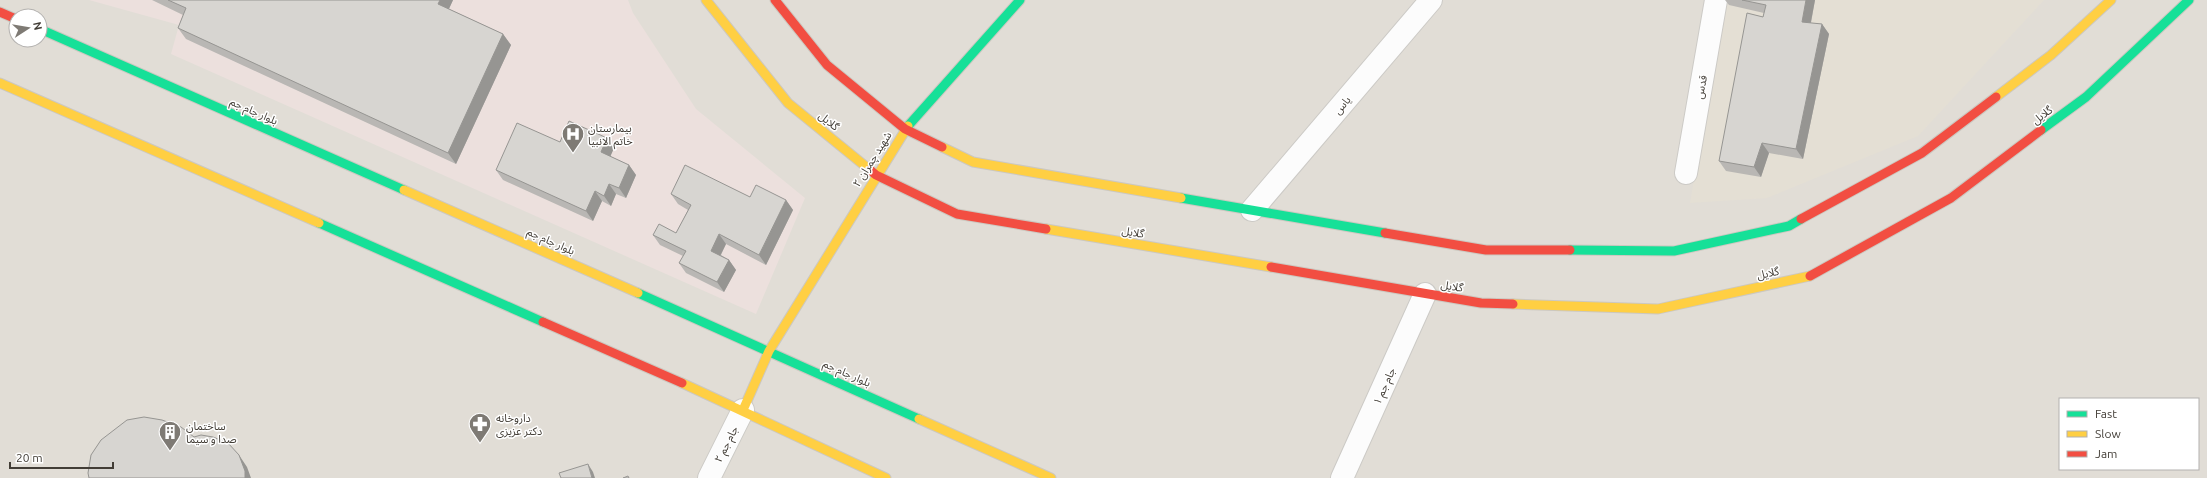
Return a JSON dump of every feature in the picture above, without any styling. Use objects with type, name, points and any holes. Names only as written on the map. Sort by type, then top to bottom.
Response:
[{"type":"street","name":"گلایل","points":[[706,0],[788,104],[876,175],[957,214],[1481,303],[1658,309],[1807,277],[1951,198],[2086,97],[2189,0]]},
{"type":"street","points":[[775,0],[827,65],[905,129],[973,162],[1486,250],[1674,250],[1789,226],[1922,153],[2051,55],[2111,0]]},
{"type":"street","name":"شهید چمران ۲","points":[[743,410],[770,351],[905,129],[1020,0]]},
{"type":"street","name":"یاس","points":[[1252,210],[1431,0]]},
{"type":"street","name":"قدس","points":[[1686,173],[1716,0]]},
{"type":"street","name":"بلوار جام جم","points":[[48,33],[770,351],[1051,478]]},
{"type":"street","points":[[0,83],[743,410],[886,478]]},
{"type":"street","name":"جام جم ۱","points":[[1342,478],[1425,294]]},
{"type":"street","name":"جام جم ۲","points":[[709,478],[743,410]]},
{"type":"shaded area","points":[[0,0],[2207,0],[2207,478],[0,478]]},
{"type":"shaded area","name":"بیمارستان خاتم الانبیا","points":[[89,0],[628,0],[633,13],[696,109],[805,198],[756,314],[171,54],[179,25]]},
{"type":"shaded area","points":[[1725,0],[2044,0],[1918,136],[1767,198],[1690,203]]},
{"type":"building","points":[[168,0],[440,0],[438,4],[503,34],[448,153],[178,28],[186,8]]},
{"type":"building","points":[[1742,0],[1806,0],[1802,22],[1822,24],[1796,149],[1762,143],[1754,167],[1719,161],[1747,13],[1763,17],[1766,5]]},
{"type":"building","points":[[569,121],[607,138],[601,152],[629,165],[619,188],[609,184],[604,196],[595,191],[586,211],[496,170],[517,123],[560,142]]},
{"type":"building","points":[[685,165],[750,197],[756,185],[786,200],[759,255],[719,234],[711,251],[729,260],[717,282],[679,263],[686,251],[653,235],[659,224],[676,233],[691,205],[671,194]]},
{"type":"building","name":"ساختمان صدا و سیما","points":[[144,417],[162,420],[181,427],[194,437],[201,435],[213,437],[228,443],[239,455],[245,471],[245,478],[89,478],[88,473],[91,455],[101,440],[127,420]]},
{"type":"building","points":[[588,464],[592,478],[561,478],[559,473]]},
{"type":"traffic: fast","points":[[908,126],[1020,0]]},
{"type":"traffic: fast","points":[[2041,130],[2086,97],[2189,0]]},
{"type":"traffic: fast","points":[[48,33],[404,190]]},
{"type":"traffic: fast","points":[[1181,198],[1385,233]]},
{"type":"traffic: fast","points":[[1570,250],[1674,251],[1789,226],[1801,219]]},
{"type":"traffic: fast","points":[[319,223],[543,322]]},
{"type":"traffic: fast","points":[[638,293],[919,419]]},
{"type":"traffic: slow","points":[[706,0],[788,103],[870,170]]},
{"type":"traffic: slow","points":[[1996,97],[2051,55],[2111,0]]},
{"type":"traffic: slow","points":[[0,83],[319,223]]},
{"type":"traffic: slow","points":[[743,410],[769,351],[908,126]]},
{"type":"traffic: slow","points":[[942,147],[973,162],[1181,198]]},
{"type":"traffic: slow","points":[[404,190],[638,293]]},
{"type":"traffic: slow","points":[[1046,229],[1271,267]]},
{"type":"traffic: slow","points":[[1513,304],[1658,309],[1810,276]]},
{"type":"traffic: slow","points":[[682,383],[886,478]]},
{"type":"traffic: slow","points":[[919,419],[1051,478]]},
{"type":"traffic: jam","points":[[775,0],[827,65],[905,129],[942,147]]},
{"type":"traffic: jam","points":[[0,12],[8,16]]},
{"type":"traffic: jam","points":[[1801,219],[1922,153],[1996,97]]},
{"type":"traffic: jam","points":[[1810,276],[1951,198],[2041,130]]},
{"type":"traffic: jam","points":[[870,170],[876,175],[957,214],[1046,229]]},
{"type":"traffic: jam","points":[[1385,233],[1486,250],[1570,250]]},
{"type":"traffic: jam","points":[[1271,267],[1481,303],[1513,304]]},
{"type":"traffic: jam","points":[[543,322],[682,383]]},
{"type":"place","name":"بیمارستان خاتم الانبیا","points":[[573,154]]},
{"type":"place","name":"داروخانه دکتر عزیزی","points":[[480,444]]},
{"type":"place","name":"ساختمان صدا و سیما","points":[[170,452]]}]
